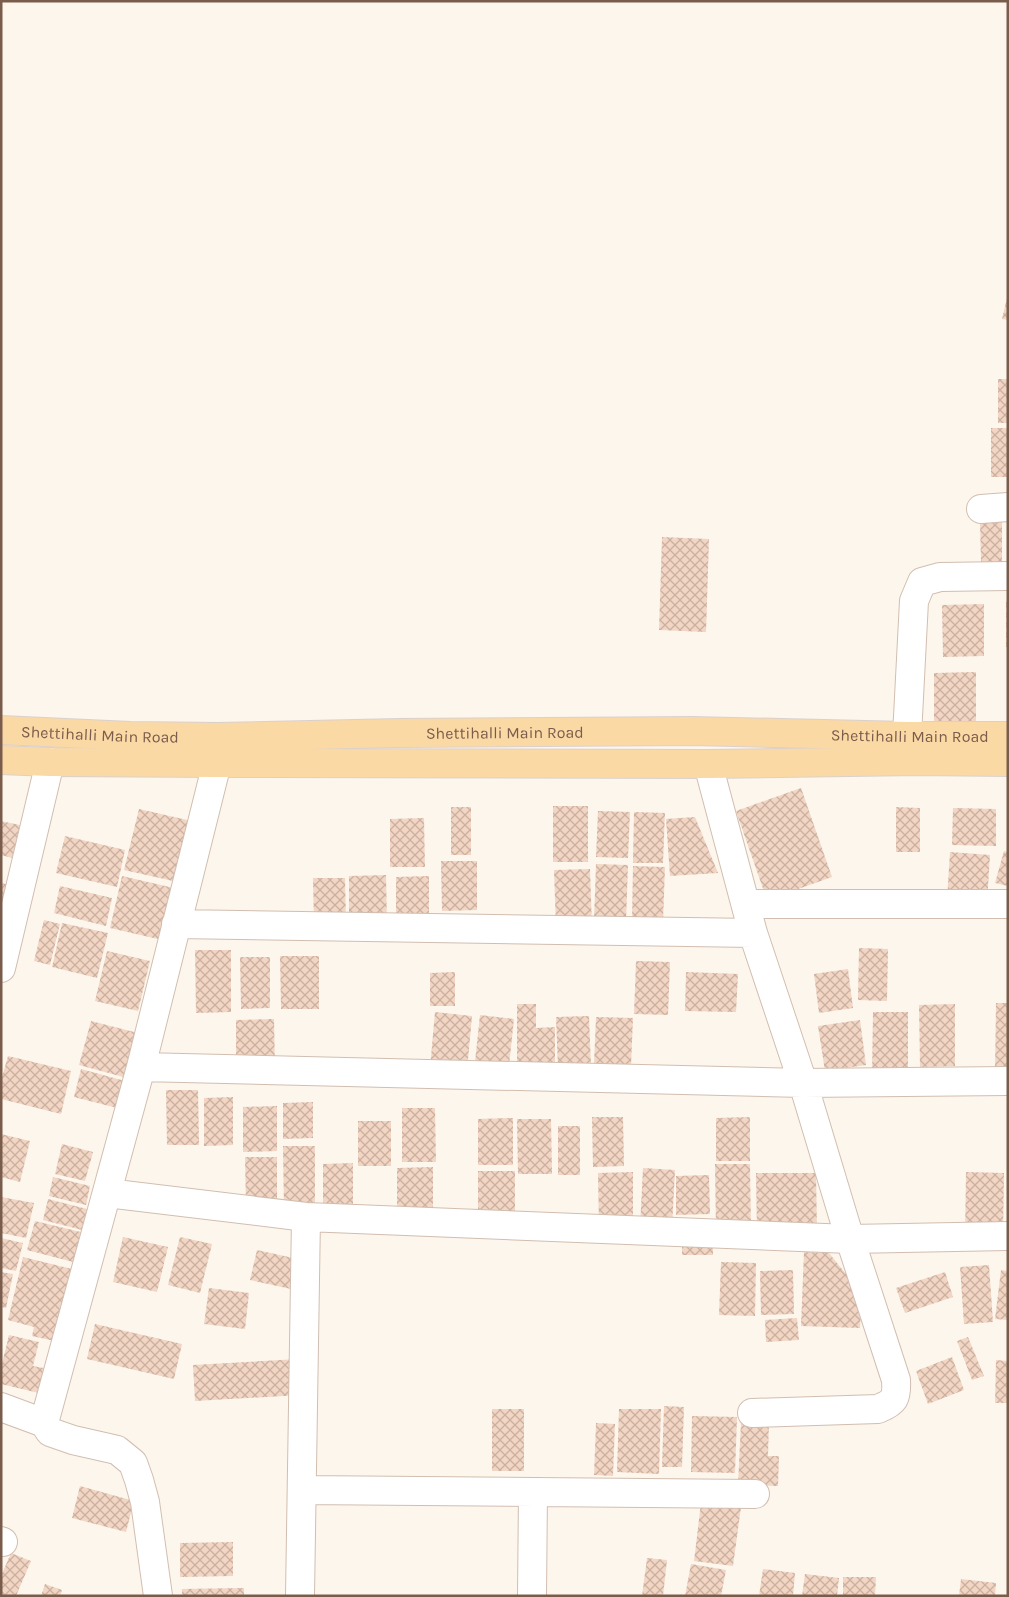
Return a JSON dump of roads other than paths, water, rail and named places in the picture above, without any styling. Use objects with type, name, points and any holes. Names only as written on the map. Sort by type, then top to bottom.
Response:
[{"type":"main road","name":"Shettihalli Main Road","points":[[1,730],[130,736],[218,750],[708,764],[918,761],[1008,762]]},
{"type":"main road","name":"Shettihalli Main Road","points":[[1,760],[50,762],[218,750],[399,733],[692,731],[907,736],[1008,736]]},
{"type":"street","points":[[907,736],[914,601],[922,582],[940,577],[1008,576]]},
{"type":"street","points":[[44,1423],[141,1067],[218,750]]},
{"type":"street","points":[[1,968],[50,762]]},
{"type":"street","points":[[708,764],[753,933],[803,1084],[850,1239],[896,1380],[896,1393],[891,1403],[878,1408],[752,1413]]},
{"type":"street","points":[[746,904],[1008,904]]},
{"type":"street","points":[[176,924],[753,933]]},
{"type":"street","points":[[141,1067],[803,1084],[1008,1081]]},
{"type":"street","points":[[107,1193],[306,1217],[850,1239],[1008,1236]]},
{"type":"street","points":[[300,1596],[306,1217]]},
{"type":"street","points":[[1,1406],[44,1423],[50,1432],[72,1440],[117,1450],[133,1463],[144,1502],[158,1596]]},
{"type":"street","points":[[302,1490],[755,1494]]},
{"type":"street","points":[[532,1596],[533,1492]]}]
